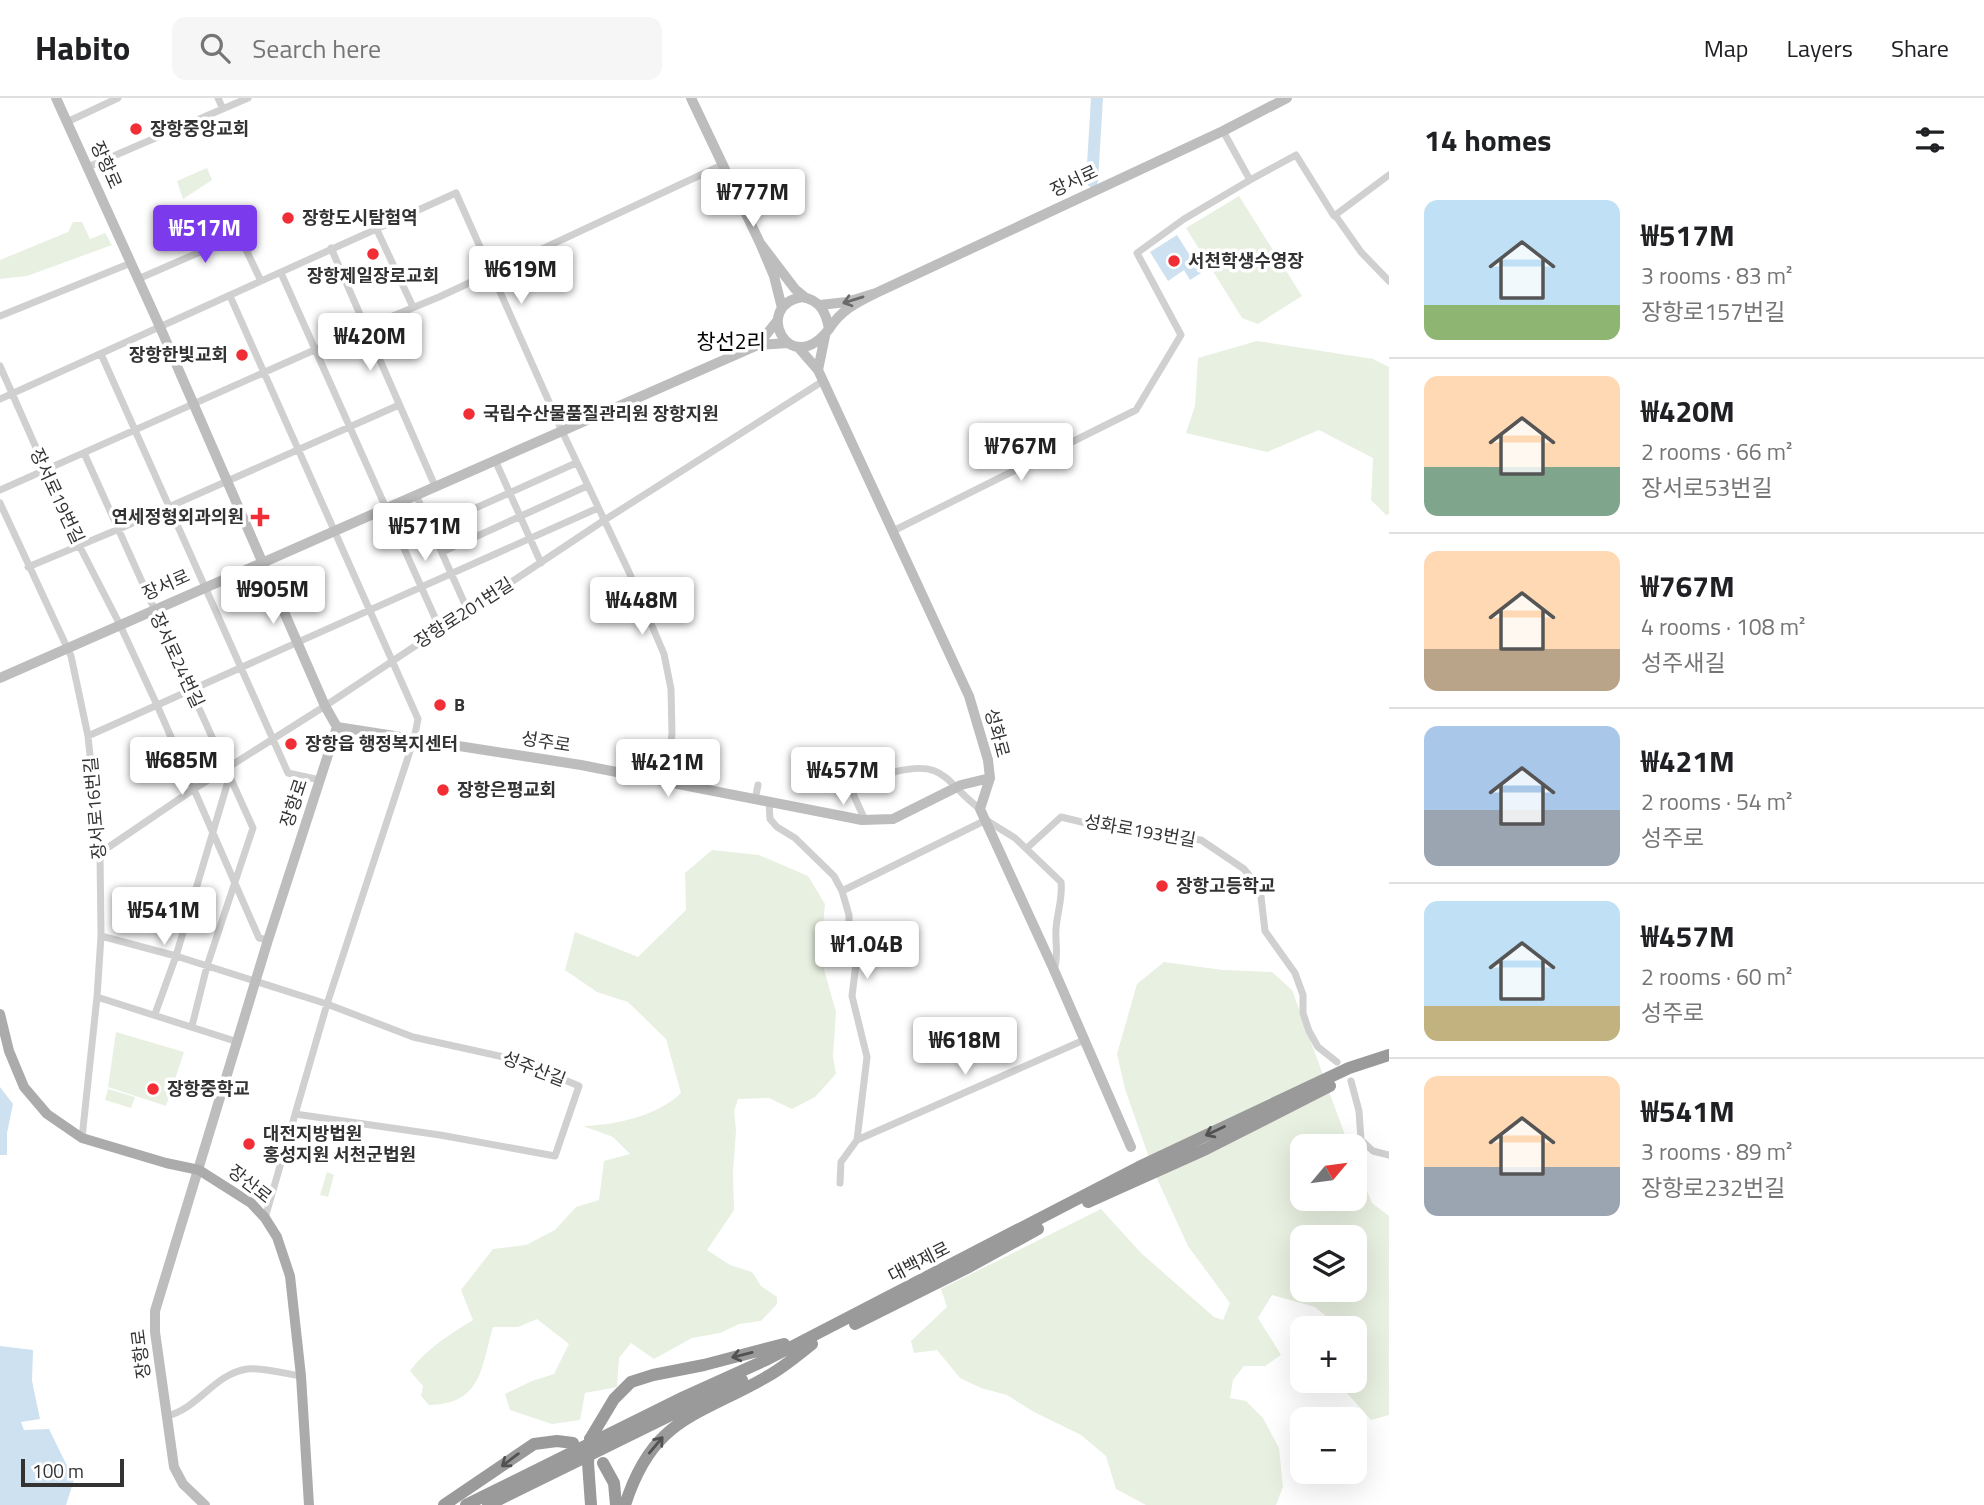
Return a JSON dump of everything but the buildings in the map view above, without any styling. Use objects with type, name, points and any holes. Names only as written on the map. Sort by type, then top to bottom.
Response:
[{"type":"highway","name":"대백제로","points":[[488,1505],[810,1341],[1139,1167],[1349,1068],[1389,1055]]},
{"type":"highway","name":"대백제로","points":[[466,1505],[965,1269],[1079,1206],[1206,1149],[1340,1080],[1389,1063]]},
{"type":"highway","points":[[591,1505],[588,1463],[590,1439],[622,1389],[642,1377],[810,1341]]},
{"type":"highway","points":[[625,1505],[640,1466],[659,1439],[669,1430],[770,1375],[810,1341]]},
{"type":"highway","points":[[444,1505],[534,1444],[557,1441],[573,1443]]},
{"type":"highway","points":[[603,1463],[614,1483],[616,1505]]},
{"type":"main road","name":"장산로","points":[[0,1014],[9,1051],[24,1087],[47,1114],[82,1138],[199,1170],[251,1203],[277,1237],[290,1276],[301,1376],[309,1505]]},
{"type":"street","name":"장항로","points":[[56,98],[160,327],[325,706],[337,727],[268,940],[155,1311],[155,1332],[174,1467],[178,1476],[205,1505]]},
{"type":"street","points":[[67,122],[118,98]]},
{"type":"street","points":[[218,98],[223,110]]},
{"type":"street","points":[[88,167],[248,98]]},
{"type":"street","points":[[691,98],[760,243],[774,276],[782,308]]},
{"type":"street","name":"장서로","points":[[876,293],[1223,131],[1287,98]]},
{"type":"street","points":[[1223,131],[1250,180]]},
{"type":"street","points":[[893,531],[1136,410],[1181,335],[1137,253],[1184,219],[1296,155],[1361,252],[1389,281]]},
{"type":"street","points":[[0,490],[491,272],[722,165]]},
{"type":"street","points":[[1335,215],[1389,175]]},
{"type":"street","points":[[0,400],[456,193],[664,654],[671,688],[672,734],[668,756]]},
{"type":"street","points":[[376,228],[413,307]]},
{"type":"street","points":[[138,279],[239,235],[261,281]]},
{"type":"street","points":[[760,243],[795,289],[824,309],[827,331],[818,369]]},
{"type":"street","points":[[331,248],[435,486]]},
{"type":"street","points":[[0,316],[131,263]]},
{"type":"street","points":[[281,273],[440,629]]},
{"type":"street","points":[[820,305],[847,302],[876,293]]},
{"type":"street","points":[[758,345],[813,346],[838,315],[876,293]]},
{"type":"street","points":[[230,296],[418,719],[414,739],[327,1004],[265,1218]]},
{"type":"street","points":[[758,345],[777,321],[782,308],[794,298],[806,298]]},
{"type":"street","points":[[777,321],[778,331],[818,369]]},
{"type":"street","name":"장서로","points":[[0,678],[758,345]]},
{"type":"street","points":[[101,354],[288,773],[320,780]]},
{"type":"street","name":"장서로19번길","points":[[0,366],[79,545],[157,705],[259,938],[268,940]]},
{"type":"street","name":"성화로","points":[[818,369],[969,696],[988,761],[990,778],[980,809]]},
{"type":"street","name":"장항로201번길","points":[[100,853],[194,789],[228,774],[272,739],[603,521],[823,381]]},
{"type":"street","points":[[28,567],[119,530],[399,405]]},
{"type":"street","name":"장서로24번길","points":[[84,453],[253,828],[235,881]]},
{"type":"street","points":[[495,460],[541,563]]},
{"type":"street","points":[[431,528],[576,463]]},
{"type":"street","points":[[442,552],[587,486]]},
{"type":"street","points":[[416,495],[468,611]]},
{"type":"street","name":"장서로16번길","points":[[0,503],[71,656],[88,736],[100,853],[101,936],[82,1138]]},
{"type":"street","points":[[88,736],[597,508]]},
{"type":"street","name":"성주로","points":[[337,727],[581,765],[865,820],[893,818],[956,788],[990,778]]},
{"type":"street","points":[[894,772],[925,768],[938,771],[980,809],[1131,1147]]},
{"type":"street","points":[[155,1014],[189,914],[228,774]]},
{"type":"street","points":[[755,800],[758,785]]},
{"type":"street","points":[[853,786],[854,796],[865,820]]},
{"type":"street","points":[[768,802],[770,819],[777,827],[795,838],[834,876],[849,915],[849,934],[856,964],[852,996],[867,1057],[856,1140],[841,1162],[839,1183]]},
{"type":"street","name":"성화로193번길","points":[[1027,848],[1061,817],[1119,831],[1201,840],[1221,853],[1244,869],[1260,888],[1265,931],[1295,974],[1303,995],[1303,1013],[1309,1031],[1318,1047],[1337,1062]]},
{"type":"street","points":[[842,891],[986,820]]},
{"type":"street","points":[[986,820],[1015,838],[1061,882],[1062,891],[1055,930],[1058,961],[1054,970]]},
{"type":"street","points":[[192,1026],[207,966],[221,931],[235,881]]},
{"type":"street","name":"성주산길","points":[[101,936],[176,956],[327,1004],[412,1037],[517,1060],[579,1086],[555,1156],[440,1135],[295,1114]]},
{"type":"street","points":[[97,997],[238,1042]]},
{"type":"street","points":[[856,1140],[1084,1040]]},
{"type":"street","points":[[1351,1081],[1359,1111],[1361,1140],[1373,1151],[1389,1155]]},
{"type":"street","points":[[167,1416],[192,1405],[219,1380],[232,1373],[248,1369],[301,1376]]},
{"type":"green space","points":[[207,168],[212,180],[183,199],[177,181]]},
{"type":"green space","points":[[1239,196],[1302,296],[1258,324],[1242,318],[1186,228]]},
{"type":"green space","points":[[73,222],[82,222],[90,239],[105,233],[112,245],[27,276],[0,279],[0,260],[68,232]]},
{"type":"green space","points":[[1257,341],[1373,359],[1389,367],[1389,514],[1386,515],[1371,500],[1373,458],[1319,430],[1267,452],[1186,433],[1195,406],[1198,358]]},
{"type":"green space","points":[[712,850],[759,855],[808,876],[825,904],[820,955],[836,1012],[833,1056],[836,1074],[815,1097],[792,1109],[769,1098],[738,1099],[734,1111],[734,1210],[707,1250],[730,1265],[752,1272],[761,1286],[777,1297],[777,1304],[761,1321],[739,1324],[720,1333],[692,1338],[654,1359],[631,1343],[619,1358],[617,1387],[585,1393],[580,1420],[552,1424],[510,1410],[505,1394],[554,1374],[569,1344],[537,1319],[518,1327],[493,1327],[481,1369],[469,1391],[446,1403],[429,1405],[421,1396],[423,1386],[410,1371],[431,1349],[473,1320],[461,1290],[493,1249],[526,1245],[555,1230],[576,1207],[599,1200],[604,1161],[630,1154],[613,1137],[583,1126],[635,1118],[660,1108],[681,1093],[666,1039],[628,1002],[597,992],[565,970],[575,932],[638,957],[686,910],[685,873]]},
{"type":"green space","points":[[1164,962],[1223,970],[1272,972],[1292,990],[1345,1134],[1290,1134],[1290,1211],[1367,1211],[1367,1191],[1372,1203],[1389,1216],[1389,1415],[1371,1420],[1367,1416],[1367,1407],[1359,1407],[1347,1393],[1367,1393],[1367,1316],[1326,1316],[1315,1307],[1297,1302],[1367,1302],[1367,1225],[1290,1225],[1290,1300],[1272,1295],[1258,1318],[1281,1355],[1265,1366],[1244,1366],[1233,1380],[1230,1398],[1246,1401],[1263,1418],[1279,1448],[1283,1487],[1276,1505],[1146,1505],[1116,1489],[1106,1456],[1081,1435],[1034,1412],[1007,1395],[981,1388],[960,1378],[937,1350],[914,1353],[911,1341],[947,1307],[941,1289],[1101,1209],[1141,1253],[1214,1317],[1223,1320],[1230,1303],[1188,1246],[1154,1172],[1125,1089],[1117,1054],[1137,984]]},
{"type":"green space","points":[[116,1032],[184,1052],[166,1106],[108,1087]]},
{"type":"green space","points":[[108,1089],[135,1097],[131,1108],[105,1100]]},
{"type":"green space","points":[[327,1172],[334,1175],[328,1197],[320,1195]]},
{"type":"water","name":"서천학생수영장","points":[[1177,235],[1201,273],[1190,280],[1184,270],[1168,281],[1150,252]]},
{"type":"water","points":[[0,1087],[13,1104],[7,1133],[7,1155],[0,1155]]},
{"type":"water","points":[[0,1346],[33,1350],[32,1381],[40,1419],[21,1422],[24,1430],[49,1429],[74,1480],[66,1505],[0,1505]]},
{"type":"waterway","points":[[1092,181],[1097,98]]},
{"type":"place","name":"장항중앙교회","points":[[136,129]]},
{"type":"place","name":"장항도시탐험역","points":[[288,218]]},
{"type":"place","name":"장항제일장로교회","points":[[373,254]]},
{"type":"place","name":"서천학생수영장","points":[[1174,261]]},
{"type":"place","name":"장항한빛교회","points":[[242,355]]},
{"type":"place","name":"국립수산물품질관리원 장항지원","points":[[469,414]]},
{"type":"place","name":"연세정형외과의원","points":[[260,517]]},
{"type":"place","name":"B","points":[[440,705]]},
{"type":"place","name":"장항읍 행정복지센터","points":[[291,744]]},
{"type":"place","name":"장항은평교회","points":[[443,790]]},
{"type":"place","name":"장항고등학교","points":[[1162,886]]},
{"type":"place","name":"장항중학교","points":[[153,1089]]},
{"type":"place","name":"대전지방법원 홍성지원 서천군법원","points":[[249,1144]]},
{"type":"district","name":"창선2리","points":[[731,342]]}]
